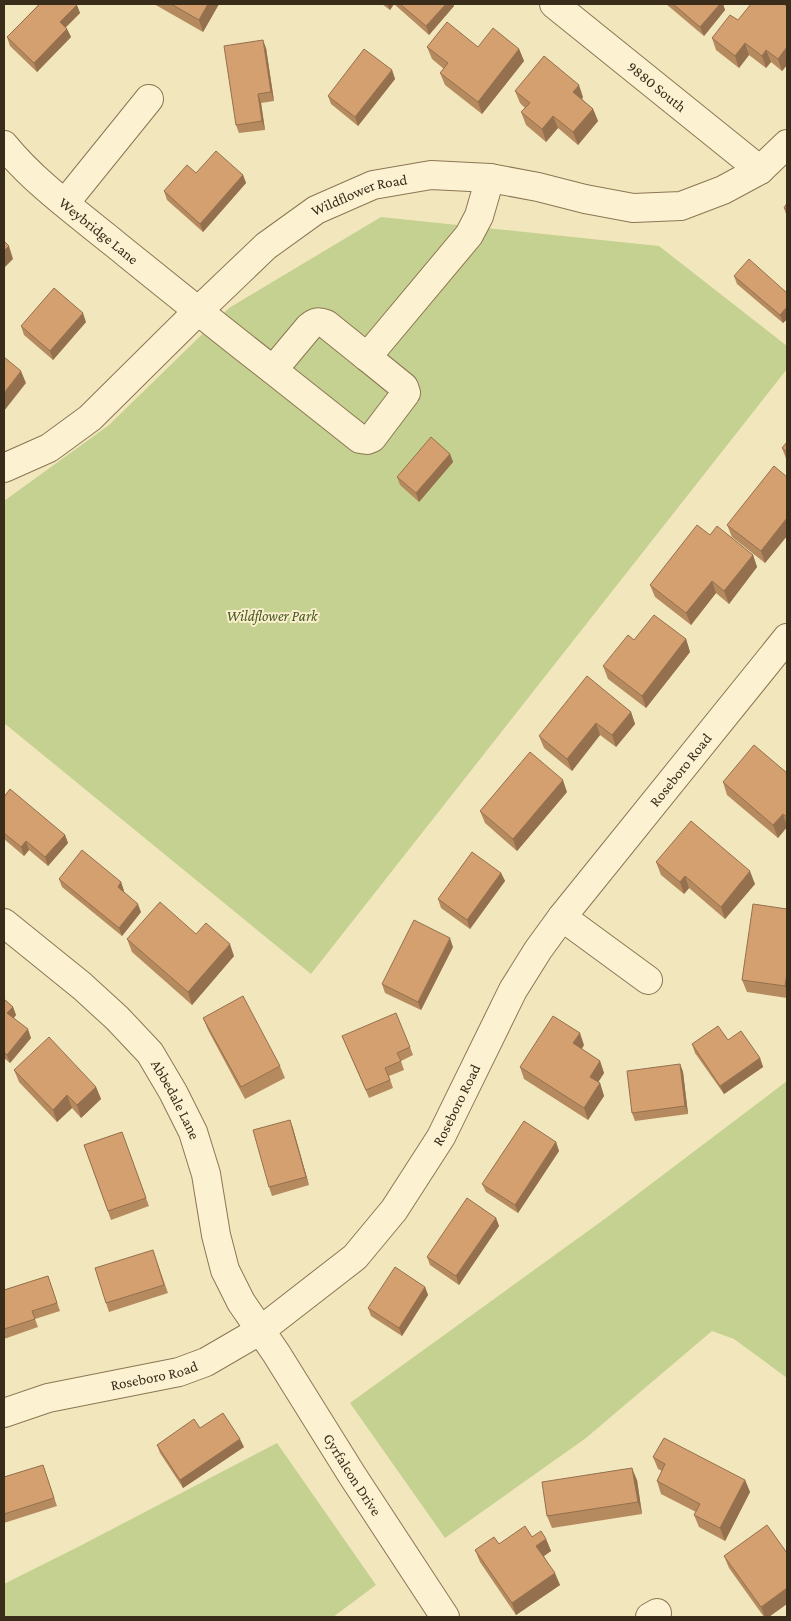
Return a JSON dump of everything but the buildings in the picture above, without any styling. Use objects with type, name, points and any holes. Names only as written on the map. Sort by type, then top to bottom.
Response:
[{"type":"street","name":"9880 South","points":[[554,4],[760,170]]},
{"type":"street","points":[[65,204],[149,99]]},
{"type":"street","name":"Wildflower Road","points":[[4,468],[49,448],[90,418],[266,246],[316,210],[373,185],[431,175],[490,178],[633,208],[681,206],[723,190],[760,170],[787,144]]},
{"type":"street","name":"Weybridge Lane","points":[[4,145],[20,164],[65,204],[360,439],[367,440],[372,438],[406,393],[404,387],[367,357]]},
{"type":"street","points":[[273,370],[309,328],[313,324],[320,322],[326,324],[367,357],[469,235],[479,216],[490,178]]},
{"type":"street","name":"Roseboro Road","points":[[4,1413],[48,1398],[179,1372],[206,1362],[260,1330],[355,1257],[394,1210],[440,1136],[513,990],[538,950],[562,917],[784,648]]},
{"type":"street","points":[[562,917],[648,980]]},
{"type":"street","name":"Abbedale Lane","points":[[4,923],[82,986],[150,1052],[193,1132],[206,1174],[216,1235],[225,1270],[240,1302],[260,1330]]},
{"type":"street","name":"Gyrfalcon Drive","points":[[260,1330],[445,1617]]},
{"type":"green space","name":"Wildflower Park","points":[[381,217],[659,246],[787,346],[787,369],[311,974],[4,723],[4,501],[109,425],[229,308]]},
{"type":"green space","points":[[787,1081],[787,1378],[734,1339],[712,1331],[586,1438],[445,1538],[350,1403],[606,1218]]},
{"type":"green space","points":[[277,1443],[376,1585],[333,1617],[4,1617],[4,1584]]}]
